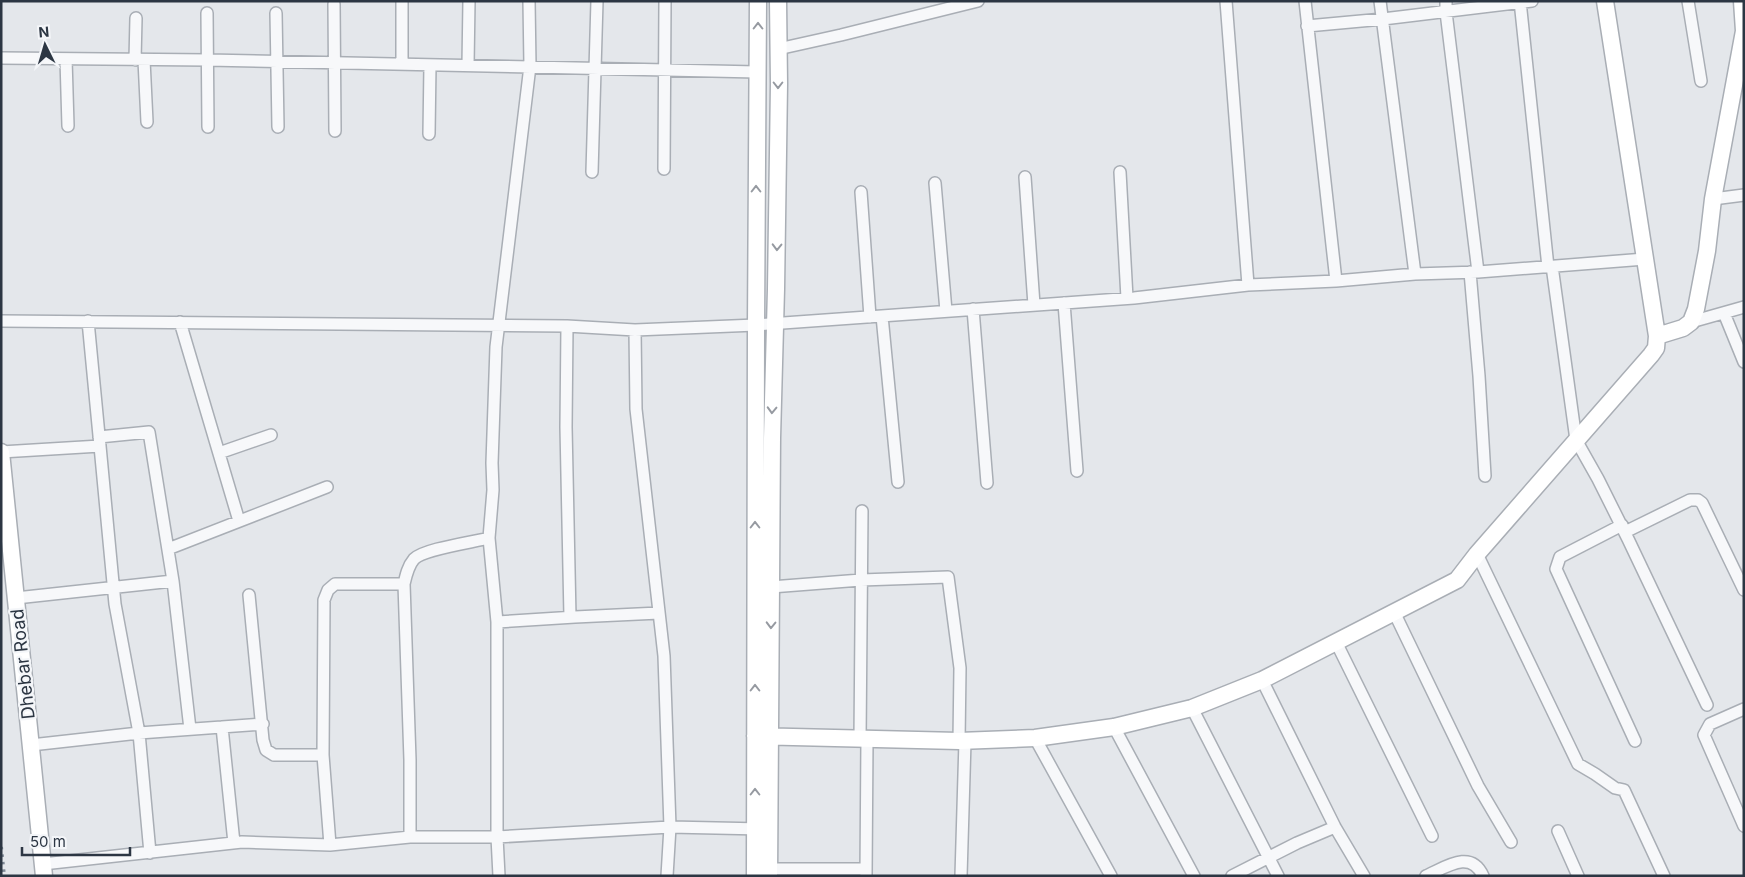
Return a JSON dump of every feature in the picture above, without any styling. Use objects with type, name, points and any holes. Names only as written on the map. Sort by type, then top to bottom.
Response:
[{"type":"street","points":[[402,1],[402,64]]},
{"type":"street","points":[[468,65],[469,1]]},
{"type":"street","points":[[499,876],[497,837],[497,622],[489,538],[496,347],[530,66],[528,1]]},
{"type":"street","points":[[592,172],[597,1]]},
{"type":"street","points":[[664,169],[665,1]]},
{"type":"street","points":[[758,1],[756,325],[764,874],[866,873],[861,580],[862,511]]},
{"type":"street","points":[[763,737],[771,587],[778,1]]},
{"type":"street","points":[[778,49],[978,1]]},
{"type":"street","points":[[1226,1],[1248,285]]},
{"type":"street","points":[[1305,1],[1336,281]]},
{"type":"street","points":[[1380,1],[1415,274]]},
{"type":"street","points":[[763,737],[962,741],[1035,738],[1114,727],[1192,708],[1262,680],[1457,580],[1477,554],[1656,348],[1657,336],[1606,1]]},
{"type":"street","points":[[1688,1],[1701,81]]},
{"type":"street","points":[[1691,322],[1696,309],[1705,261],[1744,31],[1742,1]]},
{"type":"street","points":[[1307,26],[1383,19],[1446,7],[1524,2],[1550,266],[1576,440],[1623,529],[1707,705]]},
{"type":"street","points":[[334,4],[335,131]]},
{"type":"street","points":[[1446,7],[1474,272],[1485,476]]},
{"type":"street","points":[[207,13],[208,127]]},
{"type":"street","points":[[276,13],[278,128]]},
{"type":"street","points":[[136,18],[147,122]]},
{"type":"street","points":[[1,58],[334,62],[757,72]]},
{"type":"street","points":[[66,59],[68,126]]},
{"type":"street","points":[[429,134],[430,65]]},
{"type":"street","points":[[1120,172],[1127,298]]},
{"type":"street","points":[[1025,177],[1034,305]]},
{"type":"street","points":[[935,183],[946,311]]},
{"type":"street","points":[[861,192],[870,317]]},
{"type":"street","points":[[1714,199],[1744,195]]},
{"type":"street","points":[[1,321],[498,327],[567,326],[635,330],[756,325],[775,322],[973,310],[1127,298],[1248,285],[1474,272],[1645,259]]},
{"type":"street","points":[[1064,303],[1077,471]]},
{"type":"street","points":[[1657,336],[1683,328],[1691,322],[1744,307]]},
{"type":"street","points":[[973,310],[987,483]]},
{"type":"street","points":[[1724,313],[1744,362]]},
{"type":"street","points":[[882,316],[898,482]]},
{"type":"street","points":[[88,321],[115,604],[139,733],[150,853]]},
{"type":"street","points":[[180,322],[239,521]]},
{"type":"street","points":[[567,326],[566,427],[570,617]]},
{"type":"street","points":[[635,330],[636,409],[664,656],[670,827],[667,876]]},
{"type":"street","points":[[1,452],[100,442],[149,432],[173,581],[190,729]]},
{"type":"street","points":[[219,453],[271,436]]},
{"type":"street","name":"Dhebar Road","points":[[1,452],[44,870]]},
{"type":"street","points":[[168,549],[327,486]]},
{"type":"street","points":[[1635,741],[1556,568],[1560,557],[1690,500],[1698,500],[1702,503],[1744,590]]},
{"type":"street","points":[[410,836],[404,584],[408,570],[415,558],[434,550],[489,538]]},
{"type":"street","points":[[1477,554],[1578,764],[1615,788],[1624,790],[1664,876]]},
{"type":"street","points":[[771,587],[861,580],[948,577],[960,668],[962,741],[960,876]]},
{"type":"street","points":[[16,598],[173,581]]},
{"type":"street","points":[[330,845],[323,755],[324,600],[328,590],[335,584],[404,584]]},
{"type":"street","points":[[249,595],[266,750],[274,755],[323,755]]},
{"type":"street","points":[[1394,612],[1478,786],[1511,842]]},
{"type":"street","points":[[497,622],[659,614]]},
{"type":"street","points":[[1336,642],[1432,836]]},
{"type":"street","points":[[1262,680],[1335,827],[1364,876]]},
{"type":"street","points":[[1192,708],[1278,876]]},
{"type":"street","points":[[1744,708],[1710,724],[1704,735],[1744,826]]},
{"type":"street","points":[[31,745],[139,733],[263,724]]},
{"type":"street","points":[[222,727],[234,843]]},
{"type":"street","points":[[1114,727],[1194,876]]},
{"type":"street","points":[[1035,738],[1111,876]]},
{"type":"street","points":[[44,870],[150,853],[234,843],[330,845],[410,836],[497,837],[670,827],[762,829]]},
{"type":"street","points":[[1232,876],[1297,843],[1335,827]]},
{"type":"street","points":[[1558,831],[1578,876]]},
{"type":"street","points":[[1426,876],[1461,861],[1470,862],[1478,866],[1483,876]]},
{"type":"railway","points":[[1,847],[4,876]]}]
